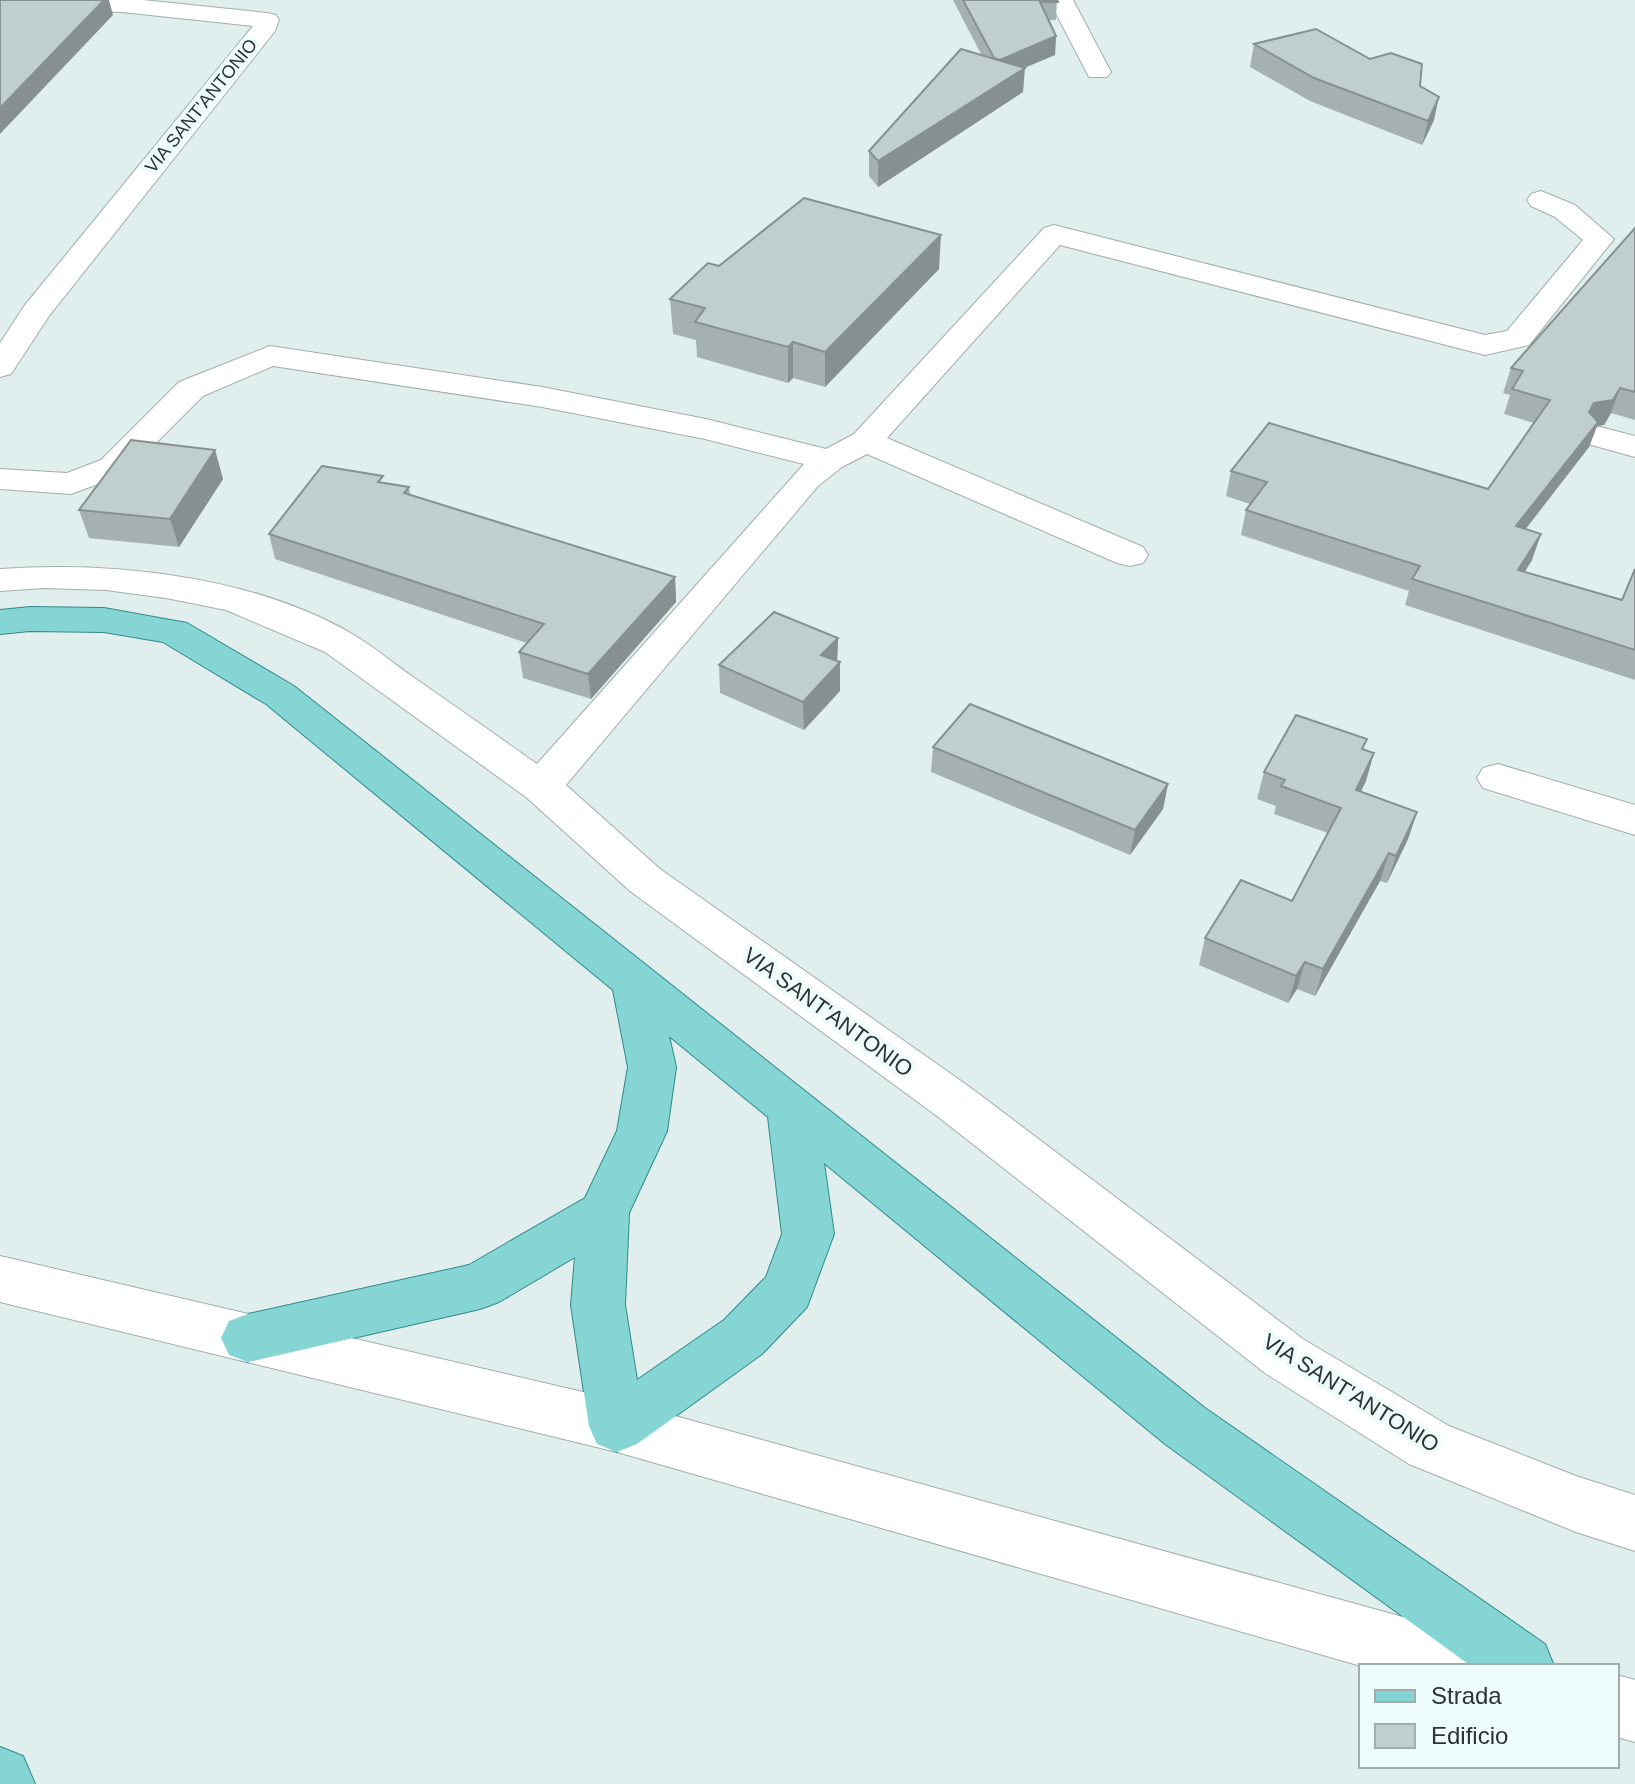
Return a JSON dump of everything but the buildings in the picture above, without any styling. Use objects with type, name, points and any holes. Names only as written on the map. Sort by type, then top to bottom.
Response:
[{"type":"main road","points":[[0,622],[30,619],[104,620],[174,632],[280,695],[1185,1426],[1520,1664]]},
{"type":"main road","points":[[634,980],[652,1067],[642,1131],[603,1213],[598,1305],[617,1426],[743,1337],[788,1291],[808,1234],[791,1106]]},
{"type":"main road","points":[[248,1338],[480,1286],[603,1213]]},
{"type":"street","points":[[1061,0],[1098,72]]},
{"type":"street","name":"VIA SANT'ANTONIO","points":[[0,1],[122,5],[267,20],[266,26],[36,312],[0,367]]},
{"type":"street","points":[[541,787],[806,479],[830,460],[866,441],[1054,234],[1485,345],[1518,338],[1599,239],[1565,211],[1541,200]]},
{"type":"street","points":[[0,479],[71,484],[113,467],[191,389],[270,356],[542,397],[706,429],[830,460]]},
{"type":"street","points":[[1600,437],[1635,447]]},
{"type":"street","points":[[866,441],[1130,555]]},
{"type":"street","name":"VIA SANT'ANTONIO","points":[[0,580],[44,577],[106,579],[234,600],[282,617],[339,643],[541,787],[645,880],[954,1102],[1284,1356],[1429,1445],[1576,1504],[1635,1523]]},
{"type":"street","points":[[1498,778],[1635,820]]},
{"type":"street","points":[[0,1279],[617,1426],[1461,1664]]}]
